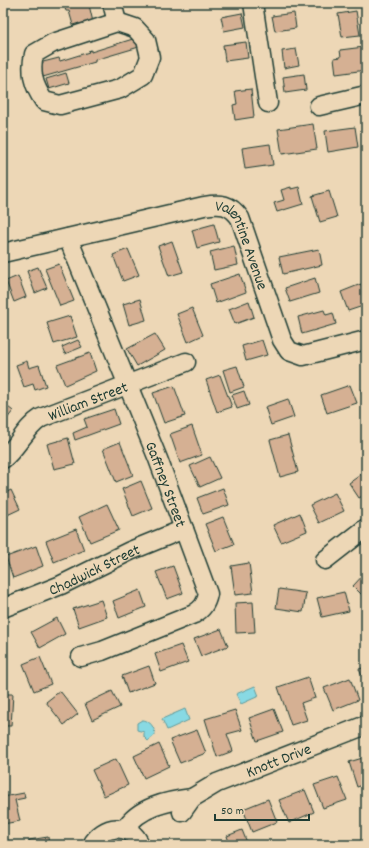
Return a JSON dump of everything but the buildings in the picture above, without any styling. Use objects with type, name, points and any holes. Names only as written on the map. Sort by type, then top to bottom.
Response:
[{"type":"street","points":[[112,3],[117,22]]},
{"type":"street","points":[[253,3],[268,103]]},
{"type":"street","points":[[117,22],[135,28],[146,40],[150,57],[143,74],[120,89],[60,105],[44,101],[35,88],[31,69],[34,54],[52,43],[117,22]]},
{"type":"street","points":[[319,106],[366,95]]},
{"type":"street","name":"Valentine Avenue","points":[[3,253],[204,206],[218,204],[227,206],[233,209],[240,218],[282,340],[289,351],[303,356],[366,340]]},
{"type":"street","name":"Gaffney Street","points":[[68,238],[158,459],[208,594],[207,602],[194,614],[102,651],[81,656]]},
{"type":"street","name":"William Street","points":[[3,459],[11,452],[28,430],[42,418],[186,362]]},
{"type":"street","points":[[325,560],[366,528]]},
{"type":"street","name":"Chadwick Street","points":[[3,608],[61,585],[130,551],[184,529]]},
{"type":"street","name":"Knott Drive","points":[[125,829],[134,817],[144,811],[166,803],[187,805],[217,783],[366,725]]},
{"type":"street","points":[[92,845],[102,832],[117,828],[125,829],[132,834],[140,845]]},
{"type":"water","points":[[255,686],[259,696],[241,704],[236,694]]},
{"type":"water","points":[[185,709],[189,720],[167,730],[162,719]]},
{"type":"water","points":[[142,720],[150,723],[154,730],[155,735],[148,741],[144,737],[144,732],[137,730],[137,723]]}]
